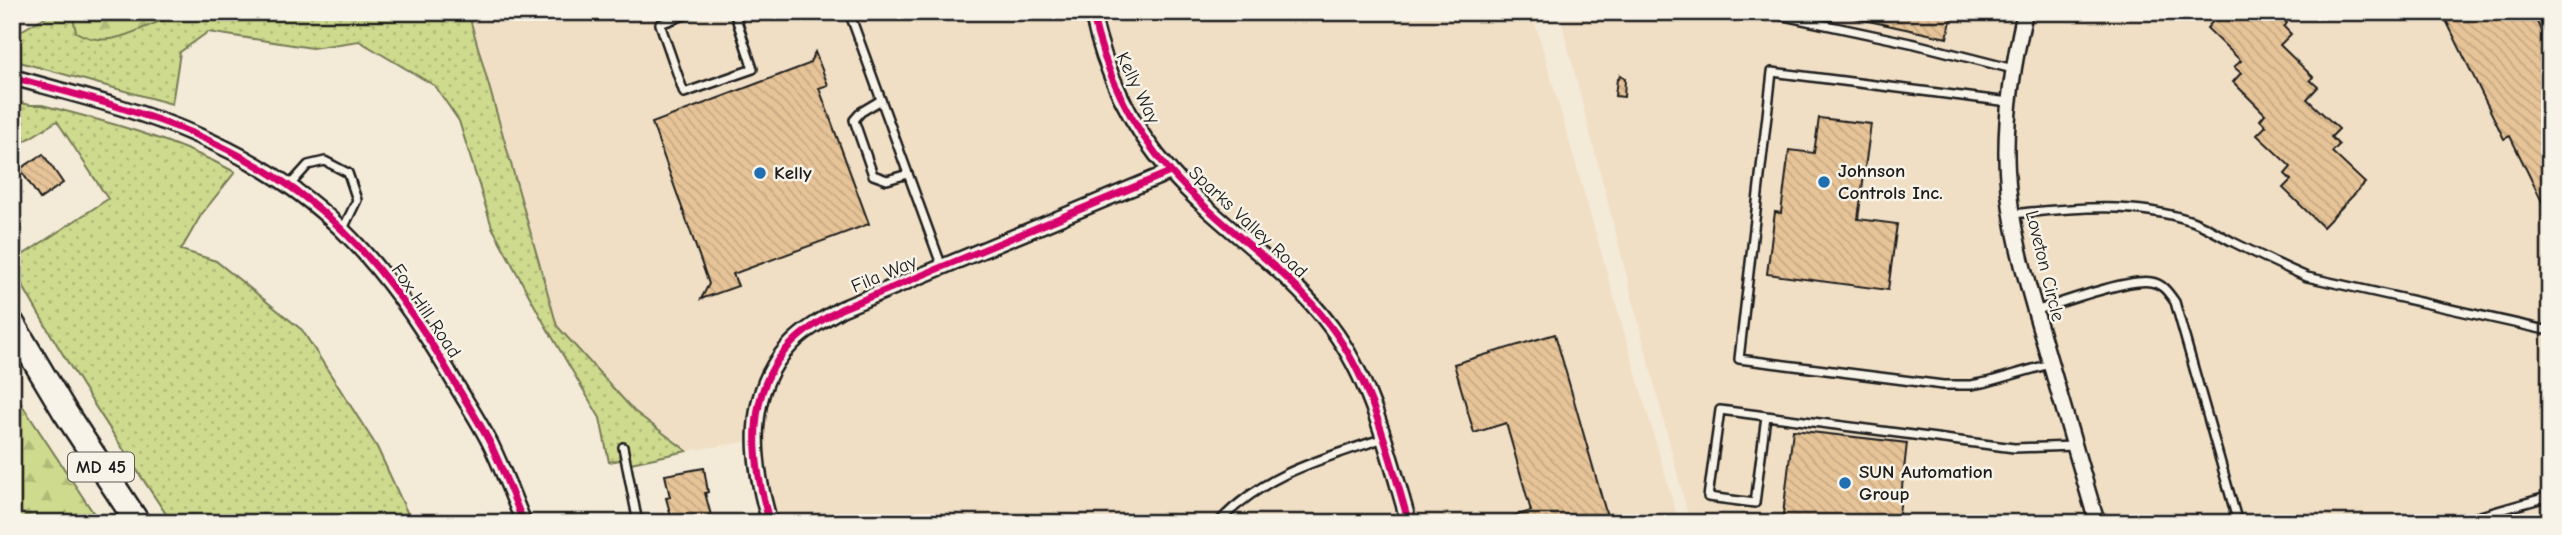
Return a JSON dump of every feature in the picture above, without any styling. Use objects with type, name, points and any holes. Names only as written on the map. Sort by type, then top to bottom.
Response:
[{"type":"main road","name":"MD 45","points":[[12,323],[65,412],[138,523]]},
{"type":"street","name":"Kelly Way","points":[[1092,12],[1108,69],[1125,104],[1170,172]]},
{"type":"street","name":"Loveton Circle","points":[[2025,12],[2009,102],[2007,171],[2011,214],[2035,310],[2097,523]]},
{"type":"street","name":"Fox Hill Road","points":[[12,77],[110,105],[196,134],[290,185],[343,229],[382,272],[424,331],[489,442],[524,523]]},
{"type":"street","name":"Fila Way","points":[[770,523],[759,487],[755,432],[757,413],[779,358],[807,330],[841,309],[1170,172]]},
{"type":"street","name":"Sparks Valley Road","points":[[1170,172],[1276,266],[1331,327],[1369,397],[1409,523]]},
{"type":"lane","points":[[693,12],[660,24],[684,93],[753,69],[734,12]]},
{"type":"lane","points":[[849,12],[942,267]]},
{"type":"lane","points":[[1765,12],[1915,44],[2013,69]]},
{"type":"lane","points":[[2009,102],[1772,72],[1739,359],[1957,385],[1987,382],[2051,363]]},
{"type":"lane","points":[[881,100],[860,112],[854,120],[873,175],[887,180],[908,174]]},
{"type":"lane","points":[[290,185],[308,165],[325,161],[348,173],[357,200],[343,229]]},
{"type":"lane","points":[[2011,214],[2078,208],[2152,210],[2194,222],[2307,277],[2550,331]]},
{"type":"lane","points":[[2035,310],[2134,282],[2151,282],[2165,287],[2175,302],[2238,523]]},
{"type":"lane","points":[[1766,416],[1755,503],[1708,497],[1720,410],[2014,448],[2074,446]]},
{"type":"lane","points":[[1217,523],[1237,502],[1272,481],[1309,463],[1384,438]]},
{"type":"lane","points":[[622,447],[638,523]]},
{"type":"lane","points":[[2456,523],[2550,496]]},
{"type":"shaded area","points":[[468,12],[1532,12],[1679,523],[767,523],[752,441],[687,451],[634,411],[557,326]]},
{"type":"shaded area","points":[[1559,12],[2550,12],[2550,523],[1690,523]]},
{"type":"green space","points":[[54,12],[468,12],[557,326],[634,411],[687,451],[626,464],[625,459],[609,462],[600,418],[492,227],[459,121],[435,86],[359,41],[312,48],[208,32],[180,52],[172,104],[12,60],[12,36]]},
{"type":"green space","points":[[72,12],[219,12],[167,18],[129,34],[103,39],[90,38],[76,32]]},
{"type":"green space","points":[[12,101],[42,105],[141,132],[189,150],[235,172],[201,215],[181,250],[216,261],[302,330],[377,447],[412,523],[172,523],[69,364],[12,266],[12,262],[108,199],[57,121],[12,149]]},
{"type":"green space","points":[[12,390],[100,523],[29,523],[12,517]]},
{"type":"building","points":[[1827,12],[1953,12],[1947,38]]},
{"type":"building","points":[[2212,12],[2276,12],[2287,23],[2284,27],[2291,34],[2280,45],[2313,77],[2310,80],[2318,87],[2307,99],[2339,129],[2331,137],[2339,145],[2332,152],[2365,183],[2323,227],[2283,188],[2291,180],[2285,174],[2291,167],[2257,135],[2266,126],[2260,120],[2265,114],[2233,82],[2241,73],[2234,67],[2241,61],[2207,28],[2214,20],[2209,15]]},
{"type":"building","points":[[2442,12],[2532,12],[2550,48],[2550,218],[2510,136],[2504,139]]},
{"type":"building","name":"Kelly","points":[[815,52],[828,85],[819,88],[869,224],[733,274],[738,286],[701,299],[709,284],[652,123],[809,64]]},
{"type":"building","points":[[1620,75],[1625,79],[1624,97],[1615,96]]},
{"type":"building","name":"Johnson Controls Inc.","points":[[1819,118],[1871,124],[1858,219],[1897,224],[1888,290],[1767,274],[1775,212],[1781,213],[1789,150],[1814,153]]},
{"type":"building","points":[[43,154],[63,183],[40,199],[20,169]]},
{"type":"building","points":[[1555,334],[1609,523],[1502,523],[1501,520],[1531,511],[1506,423],[1474,433],[1454,364]]},
{"type":"building","name":"SUN Automation Group","points":[[1793,430],[1907,443],[1898,523],[1782,523]]},
{"type":"building","points":[[704,468],[708,492],[705,493],[713,523],[673,523],[666,498],[670,497],[665,475]]},
{"type":"cycle path","points":[[1092,12],[1112,77],[1143,137],[1190,192],[1294,285],[1331,327],[1346,349],[1369,396],[1387,446],[1409,523]]},
{"type":"cycle path","points":[[12,77],[127,109],[194,134],[237,154],[311,202],[371,261],[423,331],[486,435],[524,523]]},
{"type":"cycle path","points":[[770,523],[756,453],[759,406],[765,383],[776,362],[797,338],[841,309],[1170,172]]},
{"type":"place","name":"Kelly","points":[[760,173]]},
{"type":"place","name":"Johnson Controls Inc.","points":[[1824,182]]},
{"type":"place","name":"SUN Automation Group","points":[[1845,483]]}]
